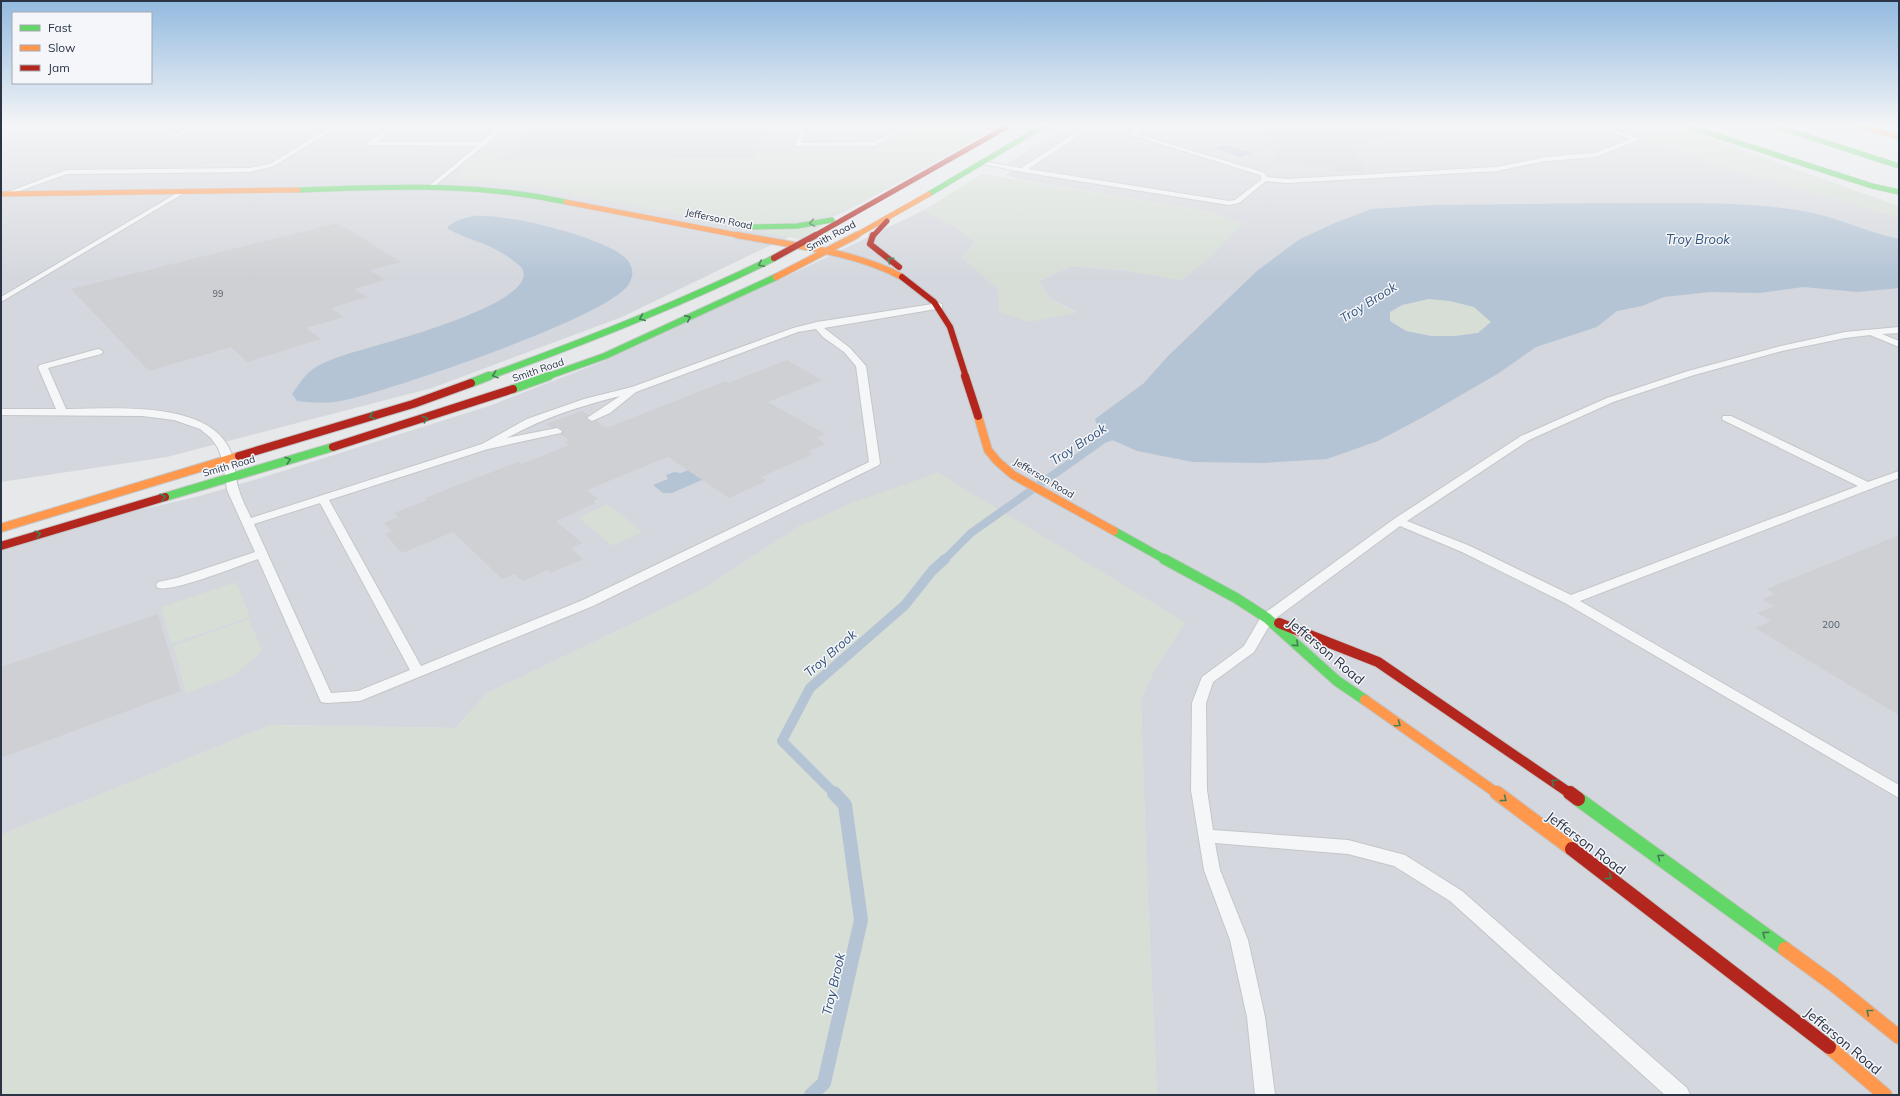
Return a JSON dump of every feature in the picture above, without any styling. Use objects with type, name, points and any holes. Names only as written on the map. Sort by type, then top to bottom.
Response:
[{"type":"main road","name":"Smith Road","points":[[1,528],[413,404],[594,338],[660,311],[796,247],[920,176]]},
{"type":"main road","name":"Smith Road","points":[[1,546],[390,430],[564,372],[605,356],[742,294],[824,253],[957,176]]},
{"type":"main road","points":[[1842,176],[1872,186],[1899,191]]},
{"type":"main road","points":[[1856,176],[1899,191]]},
{"type":"main road","name":"Jefferson Road","points":[[4,194],[181,193],[432,186],[480,189],[525,194],[692,224],[880,266],[906,279],[928,295],[939,306],[950,327],[988,450],[997,461],[1013,475],[1236,598],[1267,618],[1337,681],[1453,761],[1596,867],[1822,1041],[1885,1095]]},
{"type":"main road","points":[[896,212],[873,235],[870,244],[923,284],[928,295]]},
{"type":"main road","points":[[692,224],[761,228],[797,226],[851,216]]},
{"type":"main road","name":"Jefferson Road","points":[[1267,618],[1378,662],[1500,744],[1634,839],[1833,984],[1899,1037]]},
{"type":"lane","points":[[4,194],[54,176]]},
{"type":"lane","points":[[432,186],[444,176]]},
{"type":"lane","points":[[1061,176],[1229,203],[1237,202],[1265,179],[1287,182],[1386,176]]},
{"type":"lane","points":[[1,300],[181,193]]},
{"type":"lane","points":[[486,446],[531,421],[587,401],[635,389],[796,330],[817,325],[939,306]]},
{"type":"lane","points":[[1,412],[62,411],[143,413],[176,417],[200,425],[216,437],[228,459],[233,490],[326,698],[360,696],[588,604],[875,463],[861,366],[847,350],[826,335],[817,325]]},
{"type":"lane","points":[[1265,1095],[1256,1016],[1239,940],[1212,870],[1199,790],[1199,703],[1207,680],[1249,649],[1267,618],[1398,521],[1467,474],[1525,438],[1610,400],[1691,373],[1845,334],[1899,330]]},
{"type":"lane","points":[[1870,333],[1899,344]]},
{"type":"lane","points":[[62,411],[43,367],[98,352]]},
{"type":"lane","points":[[592,418],[606,411],[635,389]]},
{"type":"lane","points":[[1727,418],[1868,486]]},
{"type":"lane","points":[[247,523],[486,446],[557,431]]},
{"type":"lane","points":[[1570,600],[1899,474]]},
{"type":"lane","points":[[323,499],[418,673]]},
{"type":"lane","points":[[1398,521],[1466,550],[1570,600],[1899,792]]},
{"type":"lane","points":[[162,585],[180,581],[261,554]]},
{"type":"lane","points":[[1206,836],[1348,848],[1399,860],[1456,896],[1680,1095]]},
{"type":"shaded area","points":[[1,176],[910,176],[860,204],[622,317],[432,388],[167,457],[1,482]]},
{"type":"shaded area","points":[[458,176],[909,176],[850,209],[814,219],[785,223],[750,224],[711,221],[546,189],[462,181],[457,179]]},
{"type":"shaded area","points":[[979,176],[995,176],[1210,212],[1242,224],[1210,257],[1181,280],[1123,270],[1070,266],[1039,281],[1050,299],[1077,313],[1029,322],[999,312],[998,289],[962,257],[976,242],[952,225],[924,210]]},
{"type":"shaded area","points":[[1009,176],[1750,176],[1899,217],[1899,1095],[1157,1095],[1146,859],[1141,699],[1152,675],[1027,528],[938,473],[800,526],[702,590],[486,694],[456,728],[271,725],[1,835],[1,551],[122,514],[200,496],[489,406],[604,361],[813,264],[924,210],[952,225],[976,242],[962,257],[998,289],[1077,312],[1050,299],[1039,281],[1070,266],[1123,270],[1181,280],[1210,257],[1242,224],[1210,212],[1021,180]]},
{"type":"shaded area","points":[[1750,176],[1815,176],[1899,206],[1899,217]]},
{"type":"shaded area","points":[[822,226],[800,239],[758,232]]},
{"type":"shaded area","points":[[1429,299],[1450,301],[1474,307],[1491,322],[1479,333],[1455,336],[1431,336],[1406,331],[1390,321],[1390,312],[1402,305]]},
{"type":"shaded area","points":[[938,473],[1185,622],[1152,675],[1141,699],[1146,859],[1157,1095],[1,1095],[1,835],[271,725],[456,728],[486,694],[702,590],[800,526],[856,501]]},
{"type":"shaded area","points":[[608,504],[643,532],[612,546],[578,517]]},
{"type":"shaded area","points":[[236,582],[250,617],[171,644],[161,607]]},
{"type":"shaded area","points":[[249,619],[262,651],[235,675],[186,693],[173,646]]},
{"type":"water","points":[[1703,203],[1753,205],[1814,213],[1899,239],[1899,288],[1858,292],[1803,287],[1760,293],[1710,292],[1664,297],[1642,306],[1617,311],[1597,327],[1536,347],[1499,373],[1425,416],[1378,441],[1327,459],[1263,463],[1193,462],[1137,451],[1101,435],[1095,419],[1144,383],[1168,356],[1258,270],[1300,239],[1337,222],[1372,209],[1434,205]],"holes":[[[1429,299],[1450,301],[1474,307],[1491,322],[1478,333],[1455,336],[1431,336],[1406,331],[1390,321],[1390,312],[1402,305]]]},
{"type":"water","points":[[473,216],[487,216],[519,220],[554,228],[599,243],[612,249],[629,262],[632,268],[630,282],[616,296],[586,313],[499,350],[369,394],[333,402],[321,403],[297,401],[292,394],[309,372],[316,367],[342,356],[404,338],[461,318],[489,306],[510,293],[522,280],[521,267],[496,249],[448,229],[448,226],[458,220]]},
{"type":"water","points":[[696,467],[704,479],[672,493],[663,493],[653,485],[668,479],[666,475],[674,472],[681,473]]},
{"type":"building","points":[[338,223],[401,262],[370,270],[385,280],[354,289],[367,297],[331,308],[344,317],[306,328],[321,339],[247,362],[231,347],[149,371],[71,289]]},
{"type":"building","points":[[787,360],[822,380],[768,402],[825,434],[817,438],[826,444],[809,451],[813,454],[761,477],[766,481],[729,498],[668,457],[587,490],[598,499],[593,501],[596,503],[556,521],[582,543],[571,548],[583,559],[551,573],[547,570],[523,581],[514,574],[502,579],[453,532],[402,553],[385,534],[392,531],[384,523],[398,517],[394,513],[427,500],[425,498],[518,462],[521,464],[569,445],[565,442],[569,440],[561,435],[563,430],[558,427],[552,428],[546,424],[582,411],[589,415],[586,419],[591,422],[596,421],[605,427],[609,427],[726,381],[728,383]]},
{"type":"building","points":[[1899,535],[1899,715],[1755,628],[1771,621],[1757,613],[1774,606],[1762,599],[1775,594],[1767,589]]},
{"type":"building","points":[[158,614],[181,691],[1,758],[1,667]]},
{"type":"waterway","name":"Troy Brook","points":[[945,559],[971,533],[1104,439],[1120,434]]},
{"type":"waterway","name":"Troy Brook","points":[[834,793],[782,741],[810,688],[905,605],[932,571],[945,559]]},
{"type":"waterway","name":"Troy Brook","points":[[811,1095],[824,1083],[861,920],[845,805],[834,793]]},
{"type":"traffic: fast","points":[[929,194],[959,176]]},
{"type":"traffic: fast","points":[[1842,176],[1872,186],[1899,192]]},
{"type":"traffic: fast","points":[[298,190],[398,187],[472,188],[532,195],[566,202]]},
{"type":"traffic: fast","points":[[747,227],[797,226],[832,220]]},
{"type":"traffic: fast","points":[[471,383],[594,338],[725,282],[774,258]]},
{"type":"traffic: fast","points":[[513,389],[605,356],[776,277]]},
{"type":"traffic: fast","points":[[165,497],[333,447]]},
{"type":"traffic: fast","points":[[1114,531],[1236,598],[1267,618],[1337,681],[1365,700]]},
{"type":"traffic: fast","points":[[1578,799],[1785,949]]},
{"type":"traffic: slow","points":[[1,194],[298,190]]},
{"type":"traffic: slow","points":[[776,277],[879,223],[929,194]]},
{"type":"traffic: slow","points":[[566,202],[847,256],[876,265],[902,277]]},
{"type":"traffic: slow","points":[[978,416],[988,450],[997,461],[1013,475],[1114,531]]},
{"type":"traffic: slow","points":[[1,528],[239,456]]},
{"type":"traffic: slow","points":[[1365,700],[1453,761],[1572,849]]},
{"type":"traffic: slow","points":[[1785,949],[1833,984],[1899,1037]]},
{"type":"traffic: slow","points":[[1829,1047],[1885,1095]]},
{"type":"traffic: jam","points":[[774,258],[919,176]]},
{"type":"traffic: jam","points":[[887,221],[873,235],[870,244],[899,267]]},
{"type":"traffic: jam","points":[[902,277],[934,302],[950,327],[978,416]]},
{"type":"traffic: jam","points":[[239,456],[413,404],[471,383]]},
{"type":"traffic: jam","points":[[333,447],[513,389]]},
{"type":"traffic: jam","points":[[1,546],[165,497]]},
{"type":"traffic: jam","points":[[1279,623],[1378,662],[1578,799]]},
{"type":"traffic: jam","points":[[1572,849],[1829,1047]]}]
